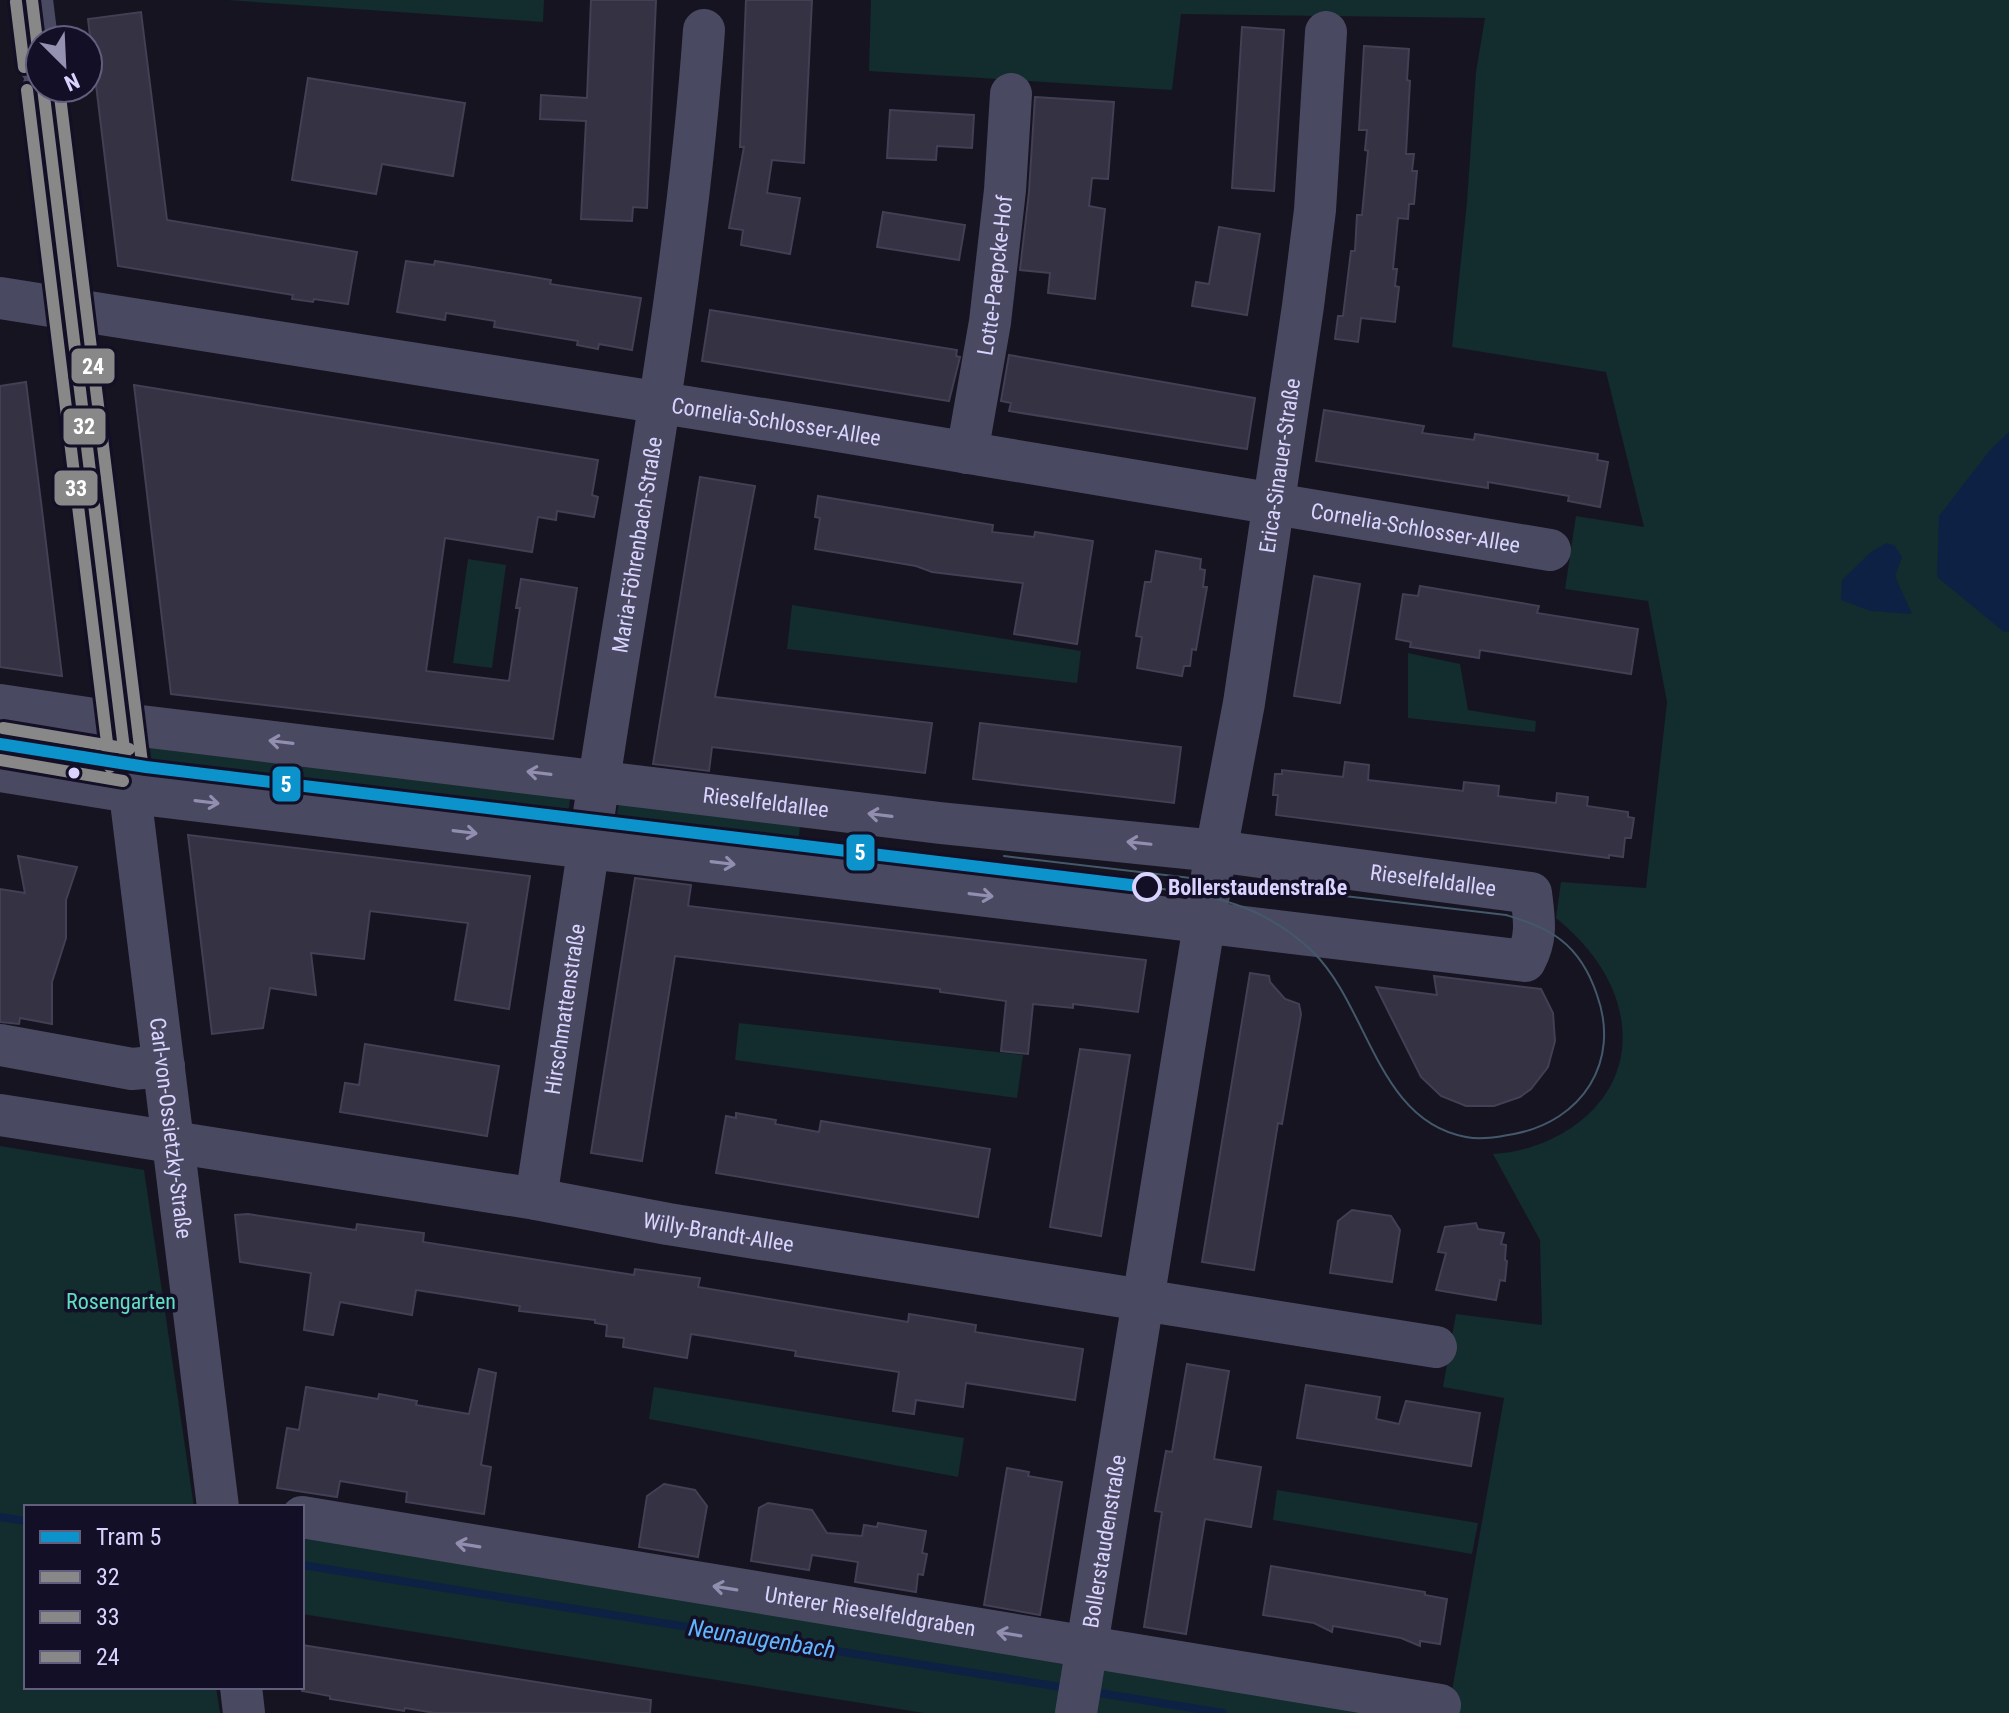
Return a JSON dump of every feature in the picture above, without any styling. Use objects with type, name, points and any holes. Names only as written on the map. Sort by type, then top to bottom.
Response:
[{"type":"street","points":[[32,0],[35,24]]},
{"type":"street","name":"Maria-Föhrenbach-Straße","points":[[590,834],[661,403],[695,149],[704,30]]},
{"type":"street","name":"Erica-Sinauer-Straße","points":[[1208,910],[1244,703],[1315,210],[1326,32]]},
{"type":"street","name":"Lotte-Paepcke-Hof","points":[[967,453],[992,307],[1005,190],[1011,94]]},
{"type":"street","name":"Carl-von-Ossietzky-Straße","points":[[45,104],[174,1144],[225,1505]]},
{"type":"street","name":"Cornelia-Schlosser-Allee","points":[[0,298],[661,403],[1550,550]]},
{"type":"street","name":"Rieselfeldallee","points":[[0,705],[125,757],[590,834],[1208,910],[1287,930],[1525,961],[1534,944],[1531,893],[1216,851],[940,823],[598,780],[125,757],[0,771]]},
{"type":"street","points":[[0,729],[125,757]]},
{"type":"street","points":[[0,744],[125,757]]},
{"type":"street","name":"Hirschmattenstraße","points":[[536,1199],[590,834]]},
{"type":"street","name":"Bollerstaudenstraße","points":[[1080,1685],[1208,910]]},
{"type":"street","points":[[0,1045],[132,1069],[164,1066]]},
{"type":"street","name":"Willy-Brandt-Allee","points":[[0,1115],[536,1199],[668,1224],[1436,1347]]},
{"type":"street","name":"Unterer Rieselfeldgraben","points":[[304,1517],[1080,1685],[1440,1705]]},
{"type":"green space","points":[[227,0],[544,0],[543,22]]},
{"type":"green space","points":[[871,0],[2009,0],[2009,1713],[1448,1713],[1504,1398],[1443,1387],[1456,1314],[1542,1325],[1540,1240],[1493,1154],[1543,1143],[1565,1132],[1586,1117],[1615,1077],[1622,1053],[1622,1026],[1615,994],[1590,952],[1556,918],[1561,882],[1646,888],[1667,702],[1648,601],[1565,589],[1576,516],[1644,527],[1606,372],[1452,347],[1476,72],[1485,18],[1181,14],[1172,90],[869,71]]},
{"type":"green space","points":[[468,559],[506,565],[492,668],[453,663]]},
{"type":"green space","points":[[792,605],[1081,651],[1077,683],[787,649]]},
{"type":"green space","points":[[1408,653],[1460,664],[1468,710],[1536,721],[1535,732],[1408,718]]},
{"type":"green space","points":[[148,735],[572,785],[565,836],[155,787]]},
{"type":"green space","points":[[621,791],[800,826],[797,852],[924,866],[922,879],[612,842]]},
{"type":"green space","points":[[739,1023],[1023,1055],[1017,1098],[735,1060]]},
{"type":"green space","name":"Rosengarten","points":[[0,1146],[144,1170],[194,1505],[24,1505],[24,1689],[216,1689],[220,1713],[0,1713]]},
{"type":"green space","points":[[654,1387],[964,1438],[958,1477],[649,1419]]},
{"type":"green space","points":[[1277,1490],[1478,1523],[1472,1554],[1273,1520]]},
{"type":"green space","points":[[304,1534],[1402,1713],[924,1713],[304,1614]]},
{"type":"water","points":[[2009,432],[2009,631],[2004,632],[1937,577],[1939,516],[1990,450]]},
{"type":"water","points":[[1887,543],[1895,546],[1902,557],[1895,576],[1912,614],[1871,611],[1841,600],[1842,580],[1871,552]]},
{"type":"building","points":[[591,0],[656,0],[647,208],[633,207],[632,221],[581,219],[586,121],[540,119],[541,95],[587,98]]},
{"type":"building","points":[[746,0],[812,0],[804,163],[772,160],[767,193],[800,198],[790,254],[741,245],[743,230],[729,228],[744,147],[740,147]]},
{"type":"building","points":[[141,12],[167,220],[357,252],[348,304],[292,299],[293,295],[118,266],[98,104],[104,104],[104,24],[89,24],[88,19]]},
{"type":"building","points":[[1242,27],[1284,30],[1274,191],[1232,188]]},
{"type":"building","points":[[1364,46],[1409,49],[1406,154],[1414,154],[1412,171],[1417,171],[1414,204],[1409,204],[1408,219],[1398,218],[1393,269],[1397,269],[1395,286],[1399,287],[1395,322],[1361,318],[1358,342],[1335,339],[1338,316],[1343,316],[1351,251],[1355,251],[1357,215],[1362,215],[1368,151],[1365,150],[1367,130],[1359,130]]},
{"type":"building","points":[[308,78],[465,103],[453,176],[382,164],[376,194],[292,180]]},
{"type":"building","points":[[1035,97],[1114,102],[1108,179],[1092,178],[1089,206],[1105,209],[1095,299],[1048,293],[1050,273],[1020,270]]},
{"type":"building","points":[[890,110],[974,115],[972,148],[937,146],[936,160],[887,158]]},
{"type":"building","points":[[883,212],[965,225],[959,260],[877,247]]},
{"type":"building","points":[[1219,227],[1260,234],[1247,315],[1192,306],[1196,282],[1209,284]]},
{"type":"building","points":[[406,261],[434,265],[435,261],[641,298],[632,350],[599,344],[598,349],[577,345],[578,341],[494,327],[495,321],[446,313],[445,320],[397,312]]},
{"type":"building","points":[[710,310],[957,350],[956,356],[960,357],[949,401],[702,361]]},
{"type":"building","points":[[1009,355],[1255,398],[1247,449],[1009,411],[1011,403],[1001,401]]},
{"type":"building","points":[[26,382],[62,676],[0,667],[0,386]]},
{"type":"building","points":[[134,385],[598,460],[592,495],[598,497],[594,517],[557,511],[556,520],[538,517],[532,552],[445,538],[426,671],[509,681],[521,579],[577,588],[553,739],[171,694]]},
{"type":"building","points":[[1324,410],[1424,426],[1422,433],[1474,440],[1475,434],[1598,454],[1597,460],[1608,462],[1600,507],[1568,501],[1569,496],[1488,482],[1488,488],[1316,461]]},
{"type":"building","points":[[700,477],[755,486],[715,697],[932,723],[925,773],[712,747],[709,771],[653,764]]},
{"type":"building","points":[[818,496],[993,525],[992,532],[1034,537],[1035,532],[1093,541],[1077,644],[1014,634],[1023,583],[932,572],[916,566],[815,549],[820,518],[815,517]]},
{"type":"building","points":[[1156,551],[1201,559],[1200,569],[1205,570],[1203,587],[1207,587],[1196,650],[1192,649],[1190,666],[1184,666],[1182,676],[1137,668],[1142,637],[1136,636],[1145,582],[1151,582]]},
{"type":"building","points":[[1314,576],[1360,584],[1340,703],[1294,696]]},
{"type":"building","points":[[1420,586],[1539,606],[1537,613],[1638,629],[1631,674],[1480,650],[1479,658],[1410,647],[1411,642],[1396,639],[1403,594],[1418,596]]},
{"type":"building","points":[[980,723],[1181,747],[1174,803],[973,779]]},
{"type":"building","points":[[1345,762],[1369,765],[1368,780],[1463,791],[1464,782],[1499,786],[1498,796],[1556,803],[1557,793],[1588,797],[1587,806],[1628,812],[1628,817],[1634,818],[1631,838],[1625,838],[1623,857],[1609,855],[1609,858],[1276,815],[1278,795],[1273,795],[1275,774],[1282,774],[1282,770],[1343,777]]},
{"type":"building","points":[[188,835],[530,876],[509,1009],[455,1000],[468,923],[370,911],[364,959],[311,953],[316,995],[270,988],[263,1028],[212,1034]]},
{"type":"building","points":[[18,856],[77,867],[66,900],[66,938],[52,982],[52,1024],[20,1018],[19,1024],[0,1022],[0,889],[25,893]]},
{"type":"building","points":[[635,878],[691,885],[688,906],[1146,960],[1138,1012],[1073,1004],[1073,1008],[1033,1004],[1028,1054],[1001,1051],[1006,1001],[940,992],[940,989],[675,956],[642,1161],[591,1153]]},
{"type":"building","points":[[1250,973],[1269,976],[1270,982],[1285,999],[1299,1004],[1301,1014],[1282,1124],[1278,1123],[1254,1270],[1202,1262]]},
{"type":"building","points":[[1434,976],[1541,989],[1553,1013],[1555,1041],[1548,1067],[1531,1089],[1520,1097],[1494,1106],[1466,1106],[1441,1096],[1421,1077],[1376,987],[1437,995]]},
{"type":"building","points":[[365,1044],[499,1066],[487,1136],[340,1112],[345,1083],[359,1085]]},
{"type":"building","points":[[1080,1049],[1130,1055],[1101,1236],[1050,1227]]},
{"type":"building","points":[[736,1113],[819,1132],[821,1121],[990,1149],[978,1217],[716,1173],[726,1116],[736,1118]]},
{"type":"building","points":[[1352,1210],[1391,1216],[1400,1230],[1392,1282],[1330,1273],[1338,1221]]},
{"type":"building","points":[[248,1214],[356,1230],[357,1224],[424,1233],[423,1242],[634,1275],[635,1269],[700,1278],[698,1287],[908,1322],[909,1314],[976,1325],[975,1332],[1083,1349],[1075,1400],[966,1383],[963,1407],[916,1400],[914,1414],[893,1411],[899,1372],[795,1356],[796,1351],[691,1334],[687,1358],[623,1347],[624,1338],[606,1336],[607,1325],[595,1323],[595,1320],[519,1311],[520,1306],[416,1290],[412,1315],[340,1302],[333,1335],[304,1330],[311,1273],[240,1262],[235,1215]]},
{"type":"building","points":[[1476,1223],[1478,1229],[1504,1233],[1501,1244],[1506,1245],[1505,1281],[1500,1280],[1496,1300],[1436,1290],[1446,1253],[1438,1252],[1445,1227]]},
{"type":"building","points":[[1187,1364],[1229,1371],[1214,1459],[1261,1467],[1251,1527],[1205,1519],[1186,1634],[1144,1627],[1162,1512],[1155,1511],[1166,1451],[1172,1452]]},
{"type":"building","points":[[479,1369],[496,1373],[481,1465],[491,1467],[484,1514],[406,1502],[407,1492],[340,1481],[337,1497],[277,1488],[287,1428],[299,1430],[306,1387],[378,1399],[379,1394],[417,1401],[416,1405],[469,1414]]},
{"type":"building","points":[[1306,1385],[1380,1397],[1376,1419],[1399,1424],[1406,1401],[1480,1413],[1471,1466],[1297,1438]]},
{"type":"building","points":[[1007,1468],[1029,1472],[1028,1476],[1062,1482],[1040,1615],[984,1605]]},
{"type":"building","points":[[664,1484],[695,1490],[707,1506],[698,1557],[639,1547],[647,1496]]},
{"type":"building","points":[[768,1503],[812,1510],[827,1533],[862,1536],[864,1525],[877,1527],[878,1523],[926,1531],[922,1553],[927,1554],[923,1575],[918,1574],[916,1592],[855,1582],[858,1562],[812,1555],[809,1570],[751,1561],[759,1508]]},
{"type":"building","points":[[1271,1566],[1425,1592],[1425,1595],[1447,1599],[1440,1644],[1420,1641],[1420,1646],[1401,1638],[1333,1626],[1332,1632],[1314,1623],[1263,1615]]},
{"type":"building","points":[[304,1645],[651,1700],[650,1713],[435,1713],[330,1699],[330,1696],[302,1691]]},
{"type":"waterway","name":"Neunaugenbach","points":[[0,1517],[24,1521]]},
{"type":"waterway","name":"Neunaugenbach","points":[[304,1565],[1067,1688]]},
{"type":"waterway","name":"Neunaugenbach","points":[[1093,1692],[1223,1713]]},
{"type":"tram line","name":"5","points":[[0,744],[146,767],[1147,887]]},
{"type":"tram line","points":[[1004,856],[1506,915],[1528,922],[1561,940],[1587,972],[1603,1020],[1604,1043],[1599,1065],[1590,1085],[1576,1102],[1538,1127],[1514,1134],[1478,1138],[1436,1127],[1412,1109],[1393,1086],[1332,975],[1313,952],[1294,936],[1256,912],[1236,904],[1147,887]]},
{"type":"transit line","name":"32","points":[[32,0],[35,24]]},
{"type":"transit line","name":"33","points":[[16,2],[24,67]]},
{"type":"transit line","name":"33","points":[[29,104],[110,767]]},
{"type":"transit line","name":"32","points":[[45,104],[126,765]]},
{"type":"transit line","name":"24","points":[[61,104],[142,763]]},
{"type":"transit line","name":"24","points":[[3,728],[129,749]]},
{"type":"transit line","name":"32","points":[[0,744],[126,765]]},
{"type":"transit line","name":"33","points":[[0,760],[123,781]]},
{"type":"place","name":"Bollerstaudenstraße","points":[[1147,887]]}]
